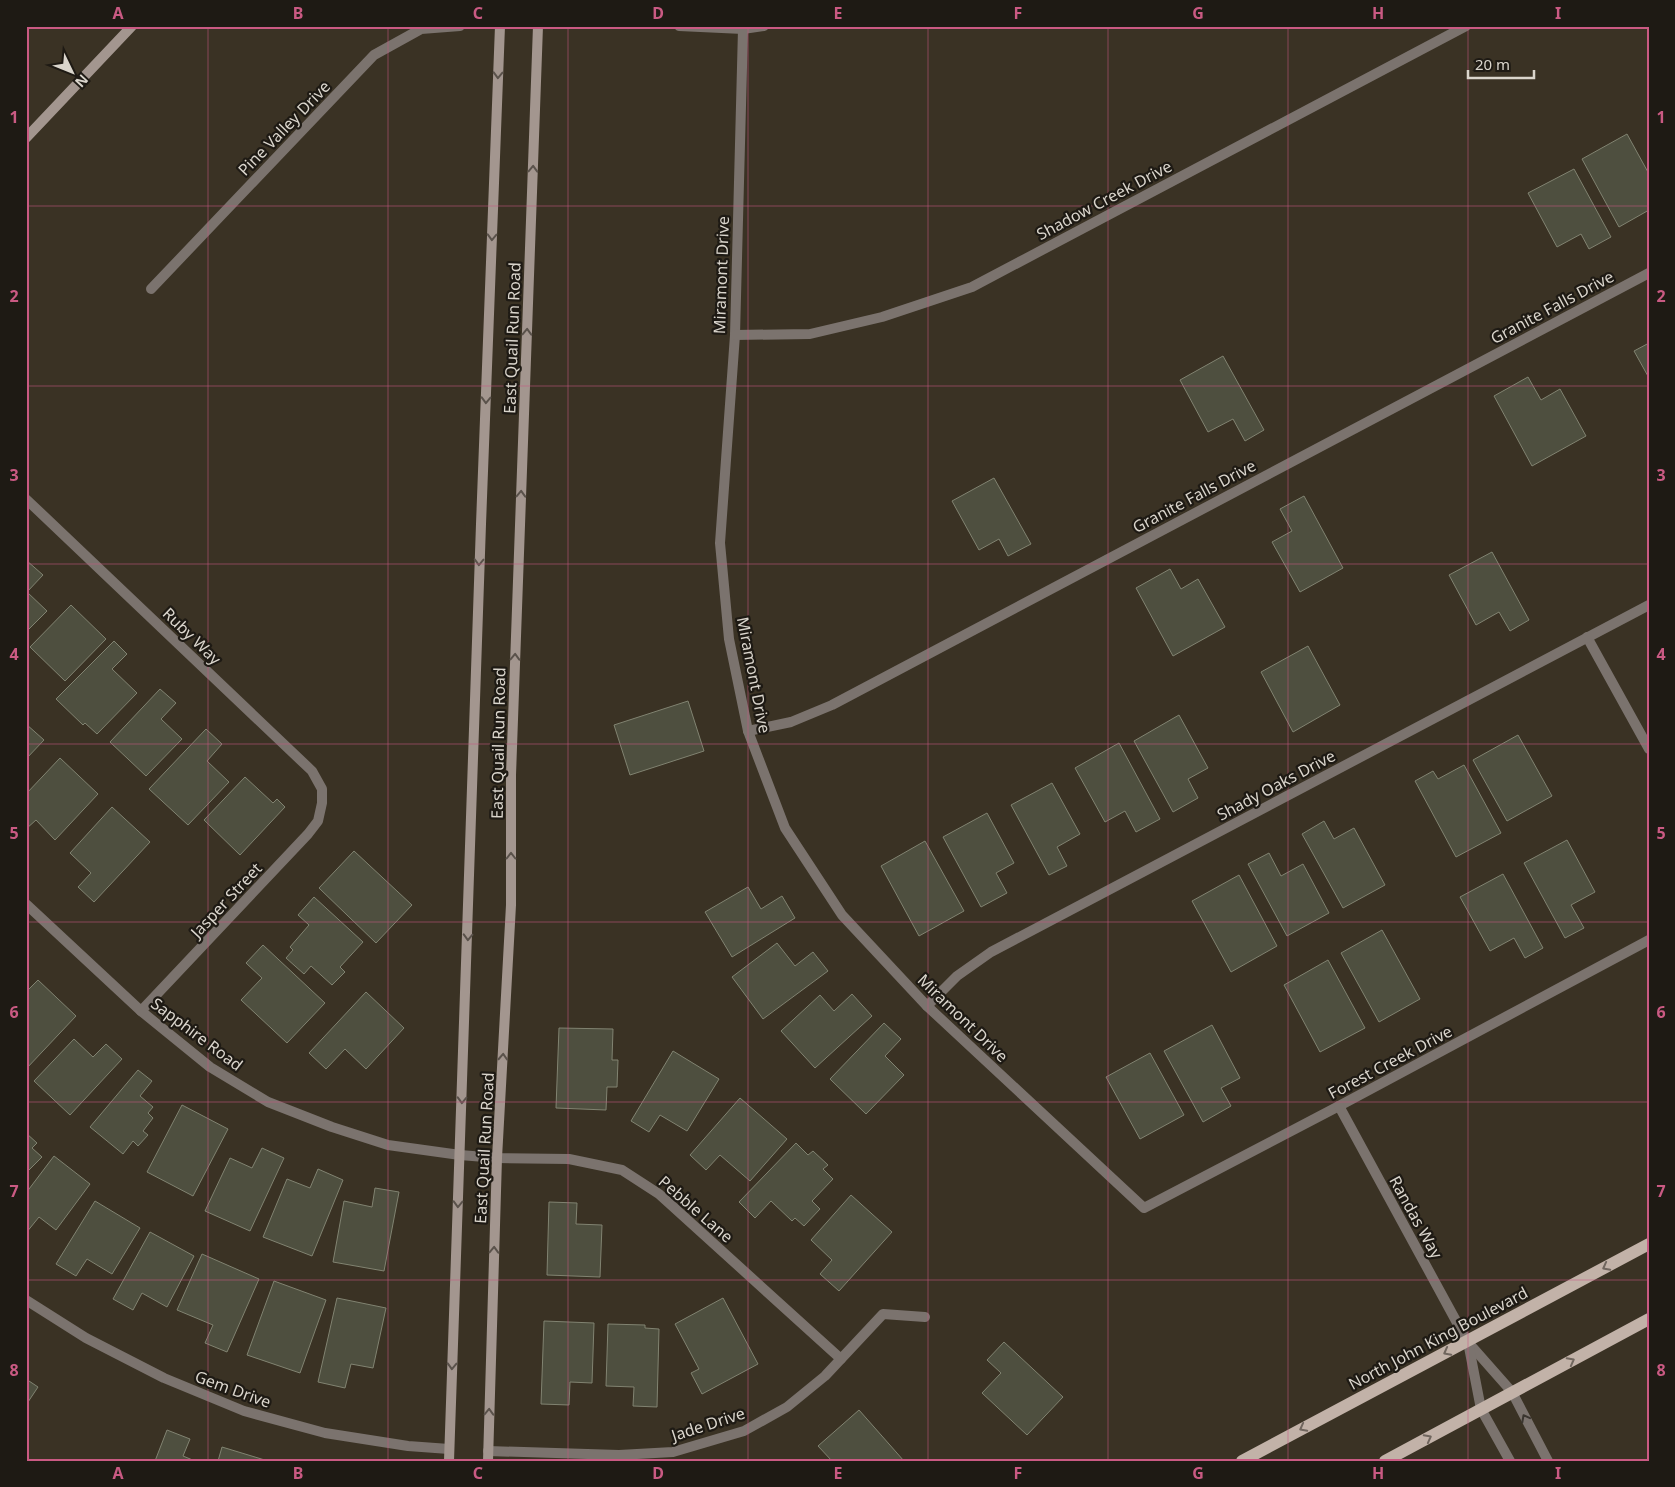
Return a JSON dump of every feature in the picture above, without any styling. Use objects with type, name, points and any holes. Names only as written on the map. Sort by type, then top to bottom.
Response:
[{"type":"main road","name":"North John King Boulevard","points":[[1242,1461],[1649,1244]]},
{"type":"main road","points":[[1385,1461],[1649,1319]]},
{"type":"street","points":[[26,138],[132,26]]},
{"type":"street","name":"Pine Valley Drive","points":[[151,289],[374,55],[422,29],[460,26]]},
{"type":"street","name":"East Quail Run Road","points":[[449,1461],[500,26]]},
{"type":"street","name":"East Quail Run Road","points":[[488,1456],[497,1158],[511,905],[511,775],[538,26]]},
{"type":"street","points":[[679,26],[742,29],[764,26]]},
{"type":"street","name":"Shadow Creek Drive","points":[[734,335],[810,334],[882,317],[972,286],[1466,26]]},
{"type":"street","name":"Miramont Drive","points":[[742,29],[734,335],[720,543],[729,638],[748,731],[785,828],[842,915],[927,1006],[1144,1208]]},
{"type":"street","name":"Granite Falls Drive","points":[[748,731],[791,722],[832,705],[1649,273]]},
{"type":"street","name":"Ruby Way","points":[[26,499],[312,771],[322,788],[322,803]]},
{"type":"street","name":"Shady Oaks Drive","points":[[927,1006],[957,976],[992,952],[1649,605]]},
{"type":"street","points":[[1587,637],[1649,749]]},
{"type":"street","name":"Jasper Street","points":[[140,1011],[308,834],[318,820],[322,803]]},
{"type":"street","name":"Sapphire Road","points":[[26,904],[140,1011],[210,1068],[268,1102],[332,1127],[388,1145],[497,1158]]},
{"type":"street","name":"Forest Creek Drive","points":[[1144,1208],[1649,940]]},
{"type":"street","name":"Randas Way","points":[[1339,1106],[1467,1342],[1512,1392],[1548,1461]]},
{"type":"street","name":"Pebble Lane","points":[[497,1158],[569,1159],[622,1170],[660,1194],[841,1359]]},
{"type":"street","name":"Gem Drive","points":[[26,1300],[86,1338],[120,1356],[164,1378],[244,1411],[325,1433],[408,1446],[450,1449]]},
{"type":"street","name":"Jade Drive","points":[[488,1456],[619,1456],[672,1452],[744,1431],[787,1407],[825,1376],[883,1314],[925,1317]]},
{"type":"street","name":"Randas Way","points":[[1467,1342],[1481,1409],[1510,1461]]},
{"type":"building","points":[[1627,134],[1649,174],[1649,210],[1619,227],[1582,159]]},
{"type":"building","points":[[1574,169],[1611,237],[1589,249],[1581,234],[1557,247],[1528,193]]},
{"type":"building","points":[[1649,343],[1649,378],[1634,351]]},
{"type":"building","points":[[1223,356],[1264,430],[1245,441],[1233,419],[1208,432],[1180,380]]},
{"type":"building","points":[[1528,377],[1541,400],[1560,389],[1586,436],[1532,466],[1494,396]]},
{"type":"building","points":[[994,478],[1031,544],[1008,556],[999,539],[979,550],[952,501]]},
{"type":"building","points":[[1304,496],[1343,568],[1300,592],[1272,542],[1292,531],[1280,509]]},
{"type":"building","points":[[1492,552],[1529,620],[1510,631],[1499,612],[1476,625],[1449,575]]},
{"type":"building","points":[[26,560],[43,575],[27,592],[47,611],[26,632]]},
{"type":"building","points":[[1170,569],[1181,589],[1198,579],[1225,627],[1173,656],[1136,588]]},
{"type":"building","points":[[71,605],[106,639],[65,681],[30,647]]},
{"type":"building","points":[[114,641],[127,654],[112,669],[137,693],[97,734],[85,723],[83,725],[56,699]]},
{"type":"building","points":[[1308,646],[1340,705],[1293,732],[1261,672]]},
{"type":"building","points":[[160,689],[176,703],[161,719],[182,739],[146,776],[110,742]]},
{"type":"building","points":[[688,701],[704,751],[630,775],[614,725]]},
{"type":"building","points":[[1179,715],[1208,768],[1188,779],[1198,798],[1173,812],[1134,741]]},
{"type":"building","points":[[26,724],[44,740],[26,759]]},
{"type":"building","points":[[206,729],[222,744],[207,761],[229,782],[188,825],[149,789]]},
{"type":"building","points":[[1518,735],[1552,796],[1507,821],[1473,760]]},
{"type":"building","points":[[1119,743],[1160,819],[1136,832],[1125,811],[1105,822],[1075,768]]},
{"type":"building","points":[[60,758],[98,794],[55,840],[36,820],[26,829],[26,794]]},
{"type":"building","points":[[1464,765],[1501,833],[1456,857],[1415,781],[1433,771],[1438,779]]},
{"type":"building","points":[[245,777],[273,803],[277,799],[285,807],[240,855],[204,820]]},
{"type":"building","points":[[1052,783],[1080,834],[1057,847],[1067,866],[1049,875],[1011,805]]},
{"type":"building","points":[[112,807],[150,842],[94,902],[78,887],[91,873],[70,853]]},
{"type":"building","points":[[987,813],[1014,863],[996,873],[1007,893],[981,907],[943,837]]},
{"type":"building","points":[[1324,821],[1334,839],[1354,828],[1385,885],[1343,908],[1302,834]]},
{"type":"building","points":[[1567,840],[1595,892],[1571,905],[1584,928],[1565,938],[1524,863]]},
{"type":"building","points":[[925,841],[964,911],[919,936],[881,866]]},
{"type":"building","points":[[354,851],[412,905],[376,943],[319,888]]},
{"type":"building","points":[[1269,853],[1281,876],[1303,864],[1329,913],[1287,936],[1248,864]]},
{"type":"building","points":[[1503,874],[1543,948],[1525,958],[1514,938],[1490,951],[1460,897]]},
{"type":"building","points":[[1239,875],[1277,946],[1231,972],[1192,901]]},
{"type":"building","points":[[748,887],[761,909],[782,896],[795,918],[732,957],[705,912]]},
{"type":"building","points":[[314,897],[363,942],[340,967],[345,972],[332,985],[311,966],[304,974],[286,958],[293,950],[290,947],[309,925],[298,915]]},
{"type":"building","points":[[1382,930],[1420,999],[1379,1022],[1341,953]]},
{"type":"building","points":[[777,943],[795,966],[813,952],[828,971],[763,1019],[732,977]]},
{"type":"building","points":[[263,945],[325,1003],[287,1043],[241,1000],[262,978],[246,963]]},
{"type":"building","points":[[1328,960],[1365,1028],[1320,1052],[1284,985]]},
{"type":"building","points":[[38,980],[76,1016],[26,1069],[26,992]]},
{"type":"building","points":[[366,992],[404,1028],[366,1069],[345,1049],[326,1069],[309,1053]]},
{"type":"building","points":[[852,994],[872,1016],[815,1068],[781,1031],[820,995],[834,1011]]},
{"type":"building","points":[[884,1023],[901,1039],[885,1056],[904,1075],[866,1114],[830,1079]]},
{"type":"building","points":[[1212,1025],[1240,1078],[1221,1088],[1231,1106],[1203,1122],[1164,1051]]},
{"type":"building","points":[[559,1028],[613,1029],[612,1060],[618,1060],[617,1087],[607,1087],[606,1110],[556,1108]]},
{"type":"building","points":[[74,1039],[93,1057],[106,1044],[122,1059],[70,1115],[34,1081]]},
{"type":"building","points":[[673,1051],[719,1079],[687,1131],[660,1115],[649,1132],[631,1121]]},
{"type":"building","points":[[1150,1053],[1184,1115],[1140,1139],[1106,1077]]},
{"type":"building","points":[[138,1070],[152,1081],[140,1096],[153,1107],[148,1113],[153,1118],[143,1131],[148,1135],[138,1146],[133,1141],[123,1154],[90,1127]]},
{"type":"building","points":[[740,1098],[787,1139],[750,1181],[720,1155],[706,1170],[690,1155]]},
{"type":"building","points":[[182,1105],[228,1129],[193,1196],[147,1172]]},
{"type":"building","points":[[26,1133],[37,1143],[32,1148],[42,1157],[26,1173]]},
{"type":"building","points":[[796,1143],[808,1155],[813,1151],[828,1165],[823,1169],[833,1179],[812,1201],[820,1209],[804,1226],[795,1218],[792,1221],[771,1201],[755,1218],[739,1202]]},
{"type":"building","points":[[262,1148],[284,1158],[250,1231],[205,1211],[230,1158],[252,1168]]},
{"type":"building","points":[[54,1156],[90,1184],[56,1230],[39,1217],[26,1233],[26,1193]]},
{"type":"building","points":[[318,1169],[343,1180],[312,1256],[263,1237],[287,1179],[310,1188]]},
{"type":"building","points":[[375,1188],[399,1192],[384,1271],[333,1262],[344,1201],[372,1207]]},
{"type":"building","points":[[851,1195],[892,1232],[839,1291],[820,1274],[832,1260],[811,1240]]},
{"type":"building","points":[[95,1201],[140,1228],[112,1274],[87,1259],[76,1276],[56,1264]]},
{"type":"building","points":[[549,1202],[577,1203],[576,1224],[602,1225],[600,1277],[547,1275]]},
{"type":"building","points":[[150,1232],[194,1256],[167,1307],[142,1293],[133,1310],[113,1299]]},
{"type":"building","points":[[202,1254],[259,1279],[227,1352],[205,1343],[213,1325],[177,1310]]},
{"type":"building","points":[[274,1281],[326,1300],[300,1373],[247,1355]]},
{"type":"building","points":[[337,1298],[386,1308],[373,1368],[351,1364],[345,1388],[318,1382]]},
{"type":"building","points":[[723,1298],[758,1364],[702,1394],[691,1373],[699,1369],[675,1324]]},
{"type":"building","points":[[544,1321],[594,1323],[592,1383],[570,1382],[569,1405],[541,1404]]},
{"type":"building","points":[[608,1324],[645,1325],[645,1328],[659,1329],[657,1407],[633,1406],[634,1387],[606,1386]]},
{"type":"building","points":[[1004,1342],[1063,1397],[1027,1435],[982,1393],[1001,1373],[987,1360]]},
{"type":"building","points":[[26,1379],[38,1387],[26,1405]]},
{"type":"building","points":[[859,1410],[904,1461],[832,1461],[818,1446]]},
{"type":"building","points":[[167,1430],[190,1439],[183,1456],[195,1461],[155,1461]]},
{"type":"building","points":[[222,1447],[268,1461],[218,1461]]}]
